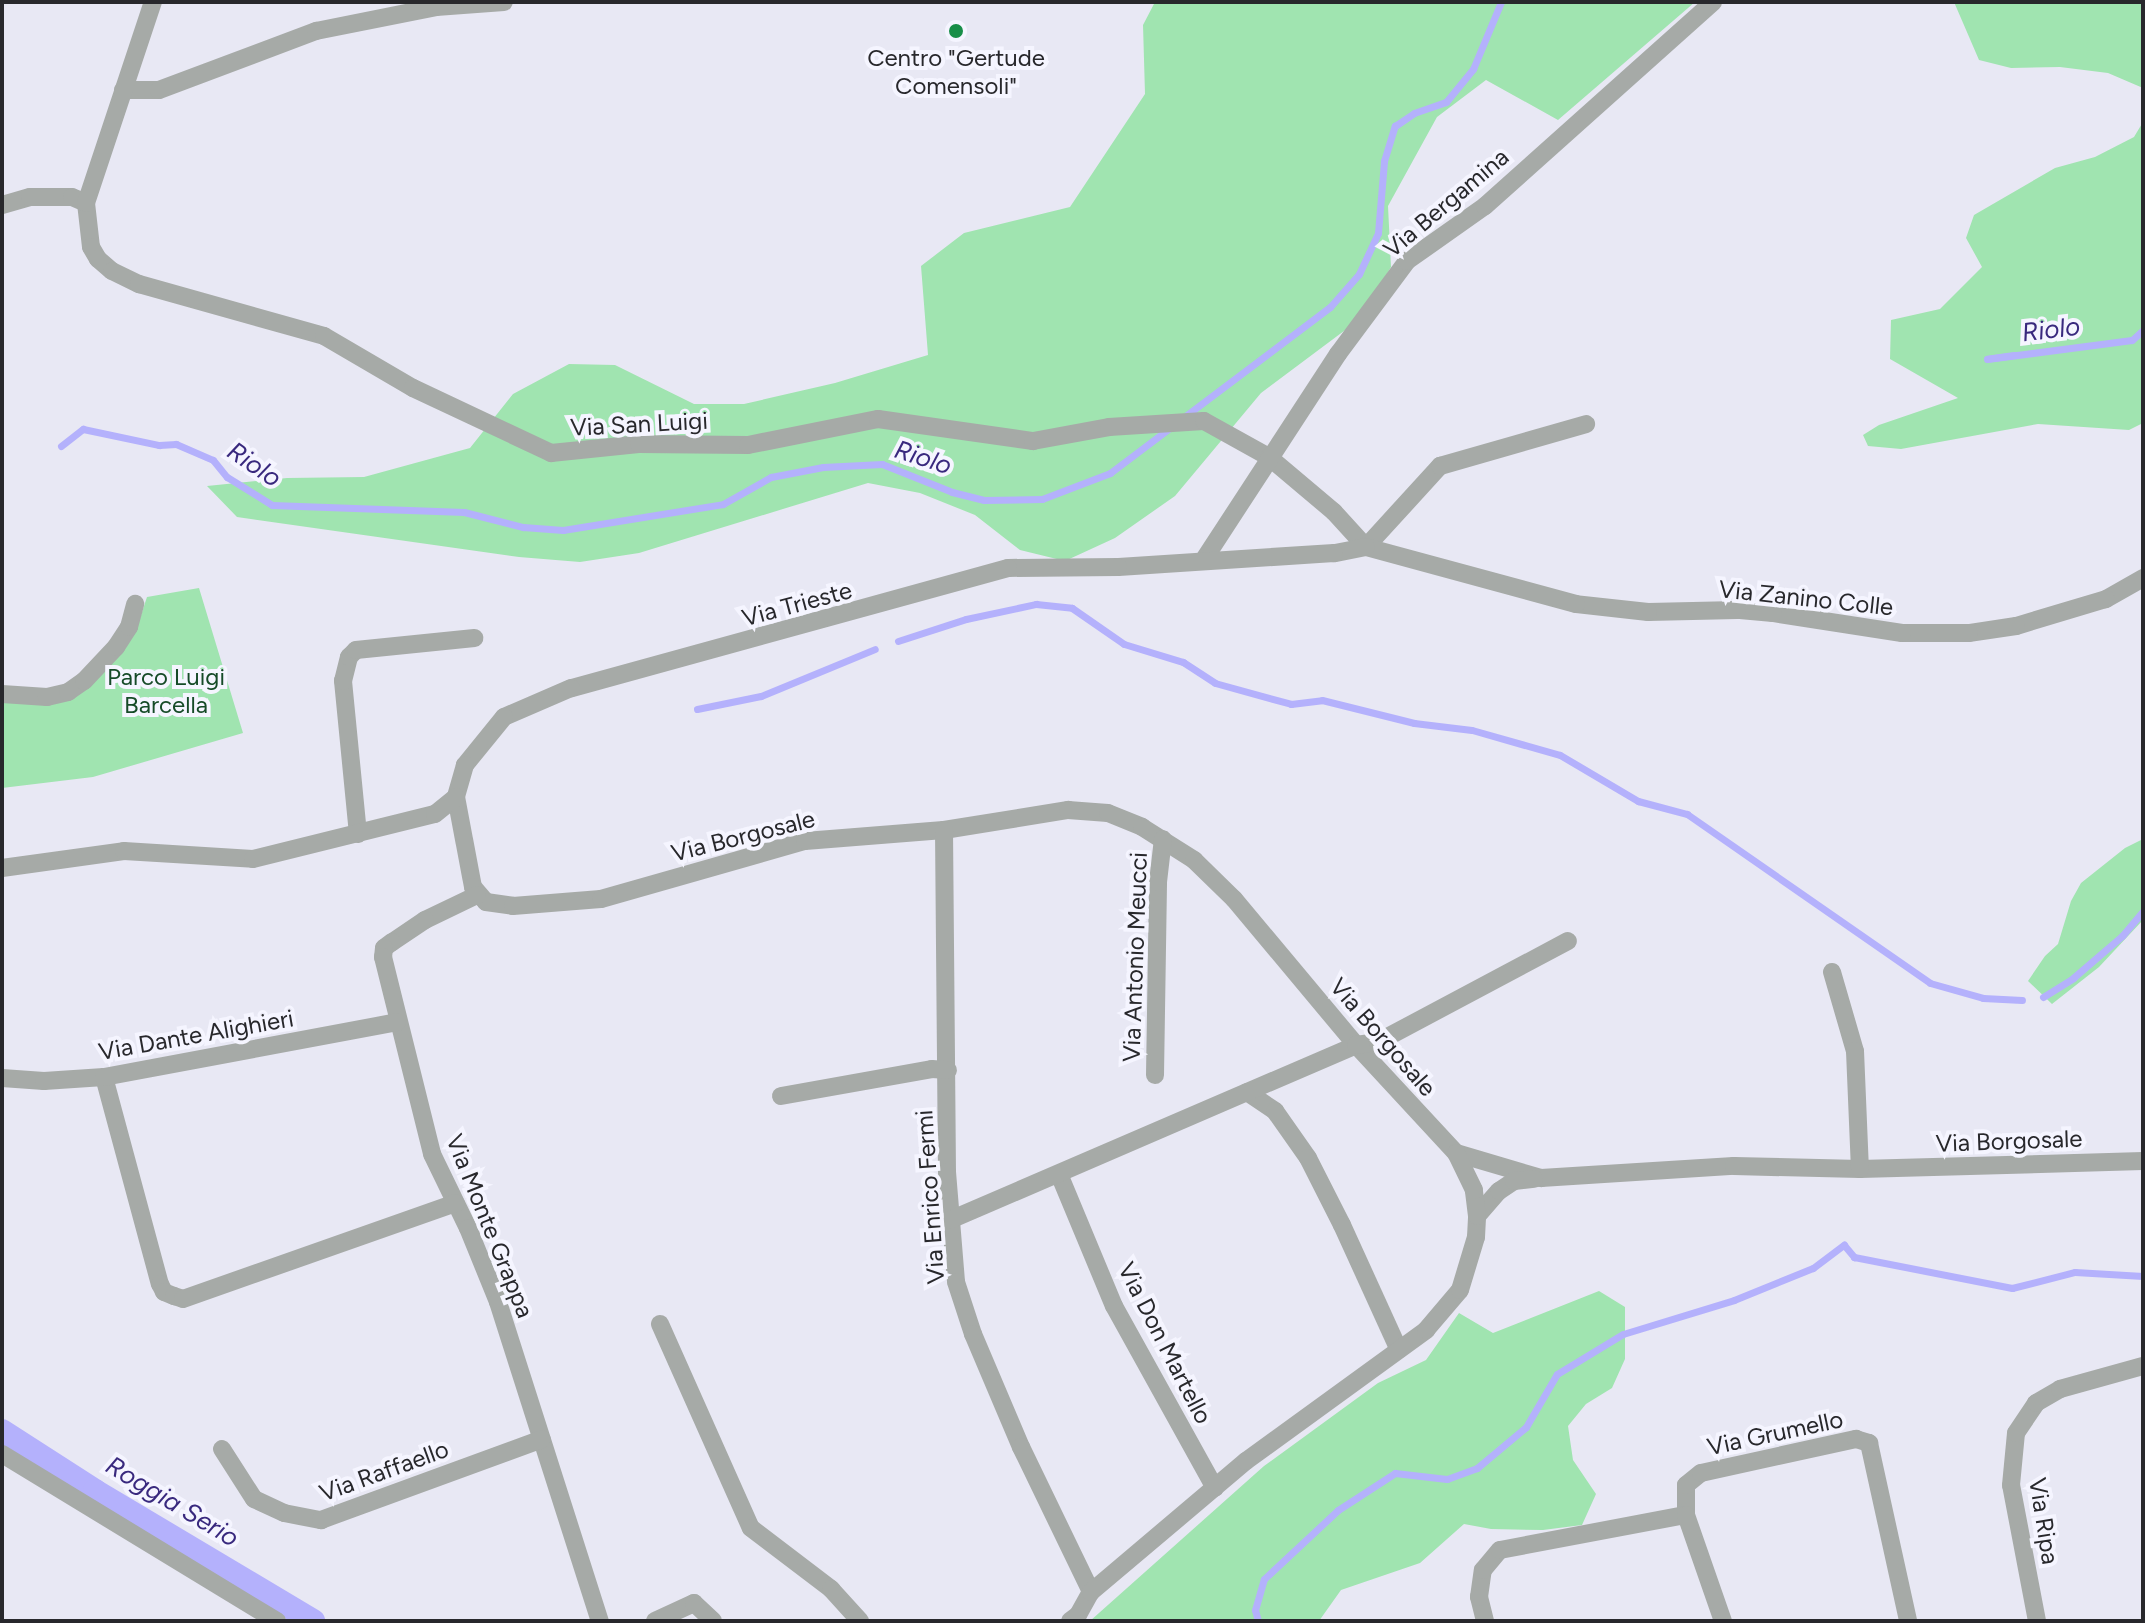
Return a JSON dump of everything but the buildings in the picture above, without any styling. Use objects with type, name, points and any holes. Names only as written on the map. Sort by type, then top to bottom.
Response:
[{"type":"street","name":"Via San Luigi","points":[[153,2],[86,203],[91,247],[98,259],[112,271],[139,284],[324,336],[413,388],[551,453],[639,444],[748,445],[878,419],[1033,441],[1109,427],[1199,421],[1269,457]]},
{"type":"street","points":[[123,90],[159,90],[316,31],[436,7],[504,2]]},
{"type":"street","name":"Via Bergamina","points":[[1203,561],[1269,457],[1407,261],[1485,206],[1713,2]]},
{"type":"street","points":[[2,205],[30,197],[72,197],[86,203]]},
{"type":"street","points":[[1269,457],[1334,512],[1366,547],[1440,466],[1586,424]]},
{"type":"street","name":"Via Zanino Colle","points":[[1203,561],[1366,547],[1576,604],[1648,612],[1737,610],[1773,613],[1902,633],[1969,633],[2016,626],[2106,599],[2143,578]]},
{"type":"street","name":"Via Trieste","points":[[456,797],[465,765],[504,717],[571,688],[1008,568],[1203,561]]},
{"type":"street","points":[[2,694],[47,697],[76,686],[116,647],[129,627],[135,604]]},
{"type":"street","points":[[358,834],[343,681],[349,657],[356,650],[474,638]]},
{"type":"street","points":[[2,868],[124,851],[253,859],[435,814],[456,797],[477,895]]},
{"type":"street","name":"Via Borgosale","points":[[477,895],[495,905],[513,906],[601,899],[805,841],[944,830],[1068,810],[1108,813],[1163,839],[1194,860],[1234,899],[1356,1045],[1456,1153],[1541,1178]]},
{"type":"street","name":"Via Enrico Fermi","points":[[944,830],[950,1220],[956,1282],[973,1334],[1021,1447],[1091,1592]]},
{"type":"street","name":"Via Antonio Meucci","points":[[1155,1075],[1158,882],[1163,839]]},
{"type":"street","name":"Via Monte Grappa","points":[[477,895],[425,920],[384,948],[397,1022],[432,1154],[498,1302],[600,1621]]},
{"type":"street","points":[[950,1220],[1356,1045],[1378,1042],[1568,941]]},
{"type":"street","points":[[1832,972],[1855,1051],[1860,1169]]},
{"type":"street","name":"Via Dante Alighieri","points":[[2,1078],[44,1081],[104,1077],[397,1022]]},
{"type":"street","points":[[781,1096],[932,1069],[948,1070]]},
{"type":"street","points":[[104,1077],[160,1284],[164,1292],[174,1296],[183,1299],[456,1203]]},
{"type":"street","points":[[1247,1092],[1275,1111],[1308,1158],[1399,1350]]},
{"type":"street","points":[[1070,1621],[1078,1615],[1091,1592],[1246,1461],[1426,1330],[1460,1290],[1476,1237],[1477,1216],[1474,1190],[1456,1153]]},
{"type":"street","name":"Via Borgosale","points":[[1477,1216],[1499,1191],[1514,1181],[1541,1178],[1734,1166],[1860,1169],[2143,1161]]},
{"type":"street","name":"Via Don Martello","points":[[1059,1174],[1114,1306],[1215,1488]]},
{"type":"street","points":[[660,1324],[751,1528],[831,1589],[860,1621]]},
{"type":"street","name":"Via Ripa","points":[[2037,1621],[2011,1485],[2016,1433],[2036,1403],[2060,1389],[2143,1366]]},
{"type":"street","name":"Via Raffaello","points":[[222,1449],[254,1499],[284,1513],[321,1520],[542,1439]]},
{"type":"street","name":"Via Grumello","points":[[1686,1515],[1686,1485],[1701,1473],[1856,1439],[1869,1443],[1908,1621]]},
{"type":"street","points":[[2,1454],[277,1621]]},
{"type":"street","points":[[1485,1621],[1479,1597],[1483,1570],[1500,1550],[1686,1515],[1723,1621]]},
{"type":"street","points":[[655,1621],[694,1603],[713,1621]]},
{"type":"green space","points":[[1155,2],[1695,2],[1558,120],[1486,80],[1437,117],[1388,206],[1391,267],[1360,319],[1261,393],[1175,496],[1115,538],[1065,561],[1020,550],[975,515],[920,493],[868,483],[639,553],[580,562],[519,557],[237,517],[207,486],[287,478],[364,477],[470,448],[513,394],[569,364],[615,365],[694,404],[744,404],[835,383],[928,355],[921,266],[964,233],[1070,207],[1145,94],[1143,25]]},
{"type":"green space","points":[[1954,2],[2143,2],[2143,88],[2108,73],[2060,67],[2011,68],[1979,60]]},
{"type":"green space","points":[[2143,122],[2143,423],[2129,430],[2038,424],[1901,449],[1868,446],[1863,435],[1879,425],[1958,398],[1890,359],[1891,320],[1940,309],[1982,267],[1966,238],[1974,215],[2055,168],[2095,157],[2134,137]]},
{"type":"green space","name":"Parco Luigi Barcella","points":[[199,588],[243,733],[93,777],[2,788],[2,700],[64,700],[140,618],[147,597]]},
{"type":"green space","points":[[2143,839],[2143,920],[2099,967],[2052,1004],[2028,981],[2045,956],[2058,944],[2071,901],[2081,883],[2125,848]]},
{"type":"green space","points":[[1599,1291],[1625,1307],[1625,1359],[1612,1388],[1586,1404],[1568,1426],[1573,1460],[1596,1494],[1582,1525],[1543,1530],[1491,1529],[1464,1524],[1420,1563],[1341,1590],[1319,1621],[1090,1621],[1264,1466],[1378,1383],[1426,1360],[1459,1313],[1493,1333]]},
{"type":"waterway","name":"Riolo","points":[[1184,417],[1330,307],[1359,274],[1378,233],[1384,161],[1395,126],[1414,113],[1446,102],[1473,69],[1501,2]]},
{"type":"waterway","name":"Riolo","points":[[2014,355],[1987,359],[2132,340],[2143,330]]},
{"type":"waterway","name":"Riolo","points":[[61,446],[83,429],[159,445],[176,444],[213,460],[227,477],[272,505],[464,512],[523,527],[563,530],[723,504],[771,477],[823,467],[882,464],[952,492],[984,500],[1042,499],[1110,473],[1171,427]]},
{"type":"waterway","points":[[898,641],[966,619],[1036,604],[1072,608],[1124,644],[1183,662],[1215,683],[1291,704],[1322,700],[1414,723],[1472,730],[1560,755],[1638,801],[1687,814],[1930,983],[1983,998],[2022,1000]]},
{"type":"waterway","points":[[697,709],[761,696],[875,649]]},
{"type":"waterway","points":[[2043,997],[2073,978],[2122,936],[2143,911]]},
{"type":"waterway","points":[[1258,1621],[1255,1610],[1264,1579],[1338,1510],[1395,1473],[1447,1479],[1477,1468],[1526,1427],[1557,1374],[1623,1334],[1734,1300],[1813,1268],[1844,1245],[1854,1257],[2012,1288],[2075,1272],[2143,1276]]},
{"type":"waterway","name":"Roggia Serio","points":[[2,1431],[95,1491],[313,1621]]},
{"type":"place","name":"Centro \"Gertude Comensoli\"","points":[[956,31]]}]
